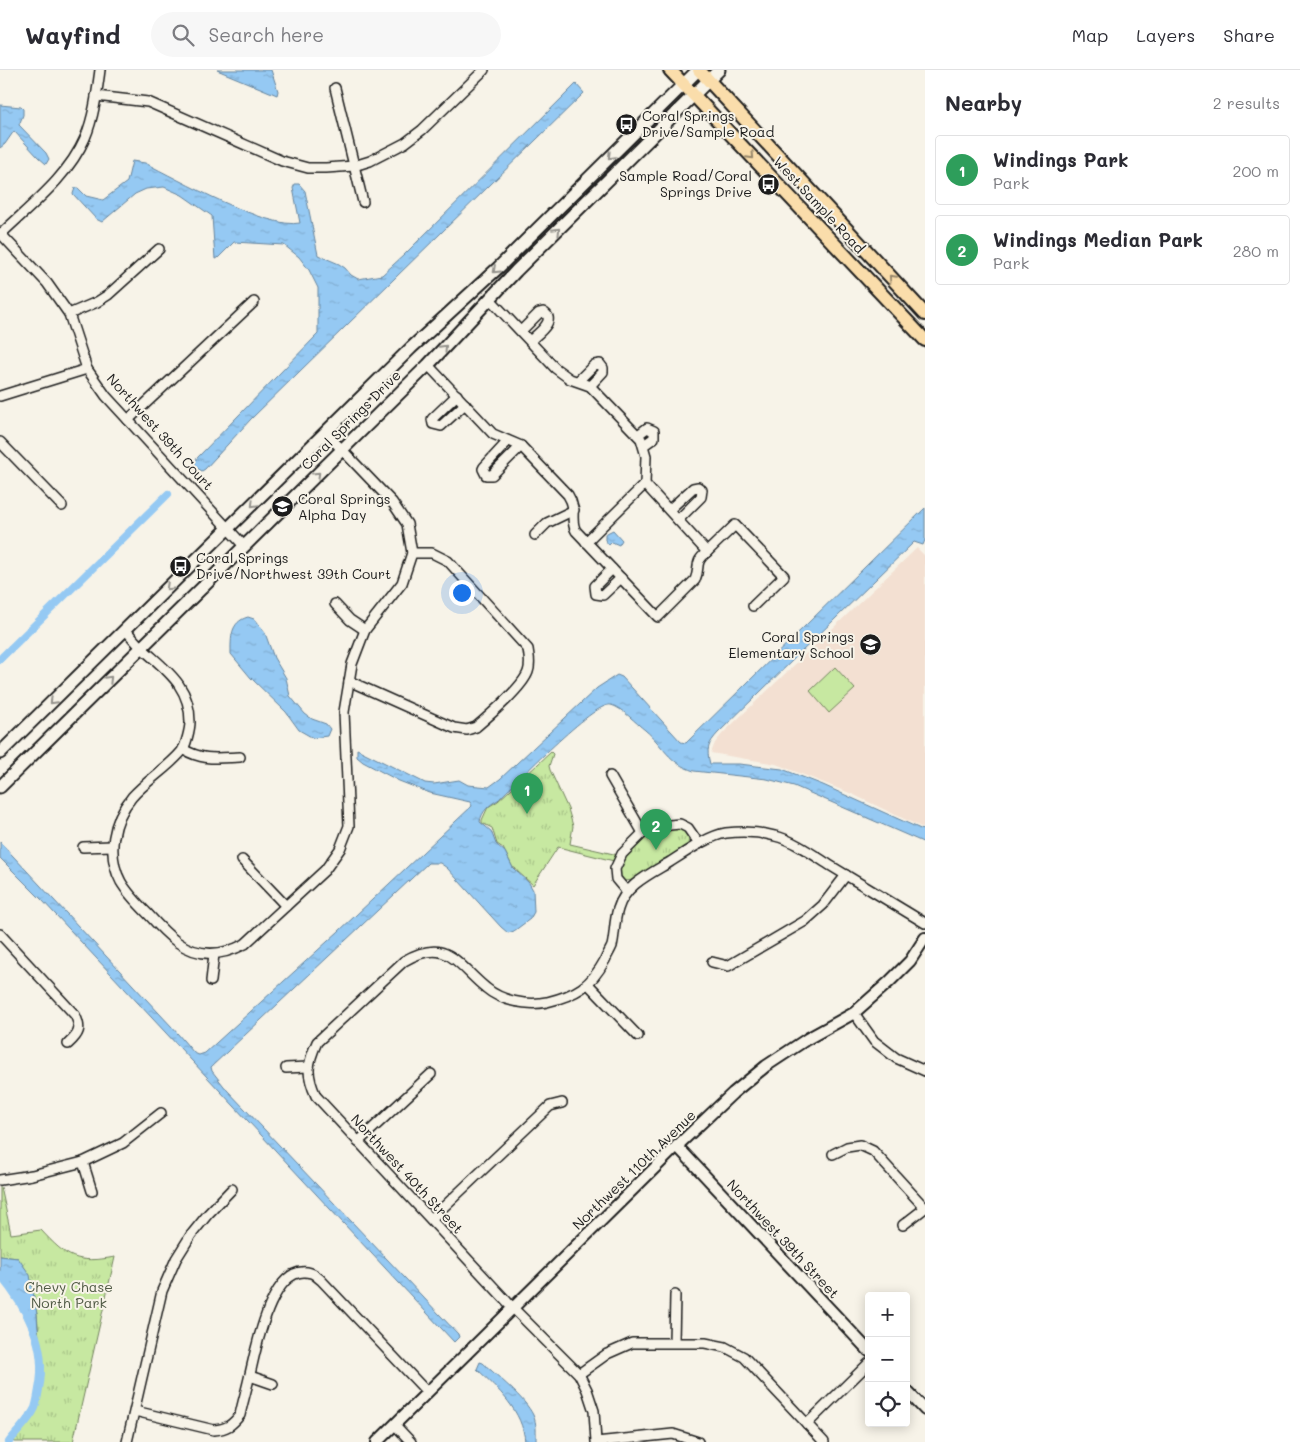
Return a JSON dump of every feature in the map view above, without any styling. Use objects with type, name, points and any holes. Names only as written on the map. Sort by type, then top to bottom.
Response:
[{"type":"main road","name":"West Sample Road","points":[[670,70],[925,340]]},
{"type":"main road","name":"West Sample Road","points":[[698,70],[925,314]]},
{"type":"main road","name":"Coral Springs Drive","points":[[0,753],[326,434],[411,348],[498,268],[698,70]]},
{"type":"main road","name":"Coral Springs Drive","points":[[0,787],[428,365],[490,299],[719,70]]},
{"type":"street","points":[[0,233],[55,182],[71,164],[85,138],[96,96],[100,70]]},
{"type":"street","points":[[96,96],[148,102],[282,161],[308,168],[354,166],[370,161],[405,143],[422,130],[474,73],[484,70]]},
{"type":"street","points":[[335,88],[363,202]]},
{"type":"street","name":"Northwest 39th Court","points":[[0,233],[47,283],[69,314],[87,369],[106,396],[244,546]]},
{"type":"street","points":[[69,314],[108,295],[159,249]]},
{"type":"street","points":[[490,299],[555,368],[570,378],[590,386],[638,435],[644,445],[646,456],[645,484],[586,542]]},
{"type":"street","points":[[128,420],[254,302]]},
{"type":"street","points":[[521,331],[539,313],[542,312],[548,316],[549,319],[546,325],[530,341]]},
{"type":"street","points":[[578,381],[594,365],[600,364],[604,368],[603,372],[590,386]]},
{"type":"street","points":[[428,365],[493,434],[521,446],[568,495],[574,510],[574,527],[658,617],[695,580],[698,562],[735,525],[784,576],[753,606]]},
{"type":"street","points":[[0,396],[87,369]]},
{"type":"street","points":[[456,395],[432,419],[433,424],[441,426],[465,404]]},
{"type":"street","points":[[638,435],[647,428],[654,431],[654,438],[644,445]]},
{"type":"street","points":[[125,629],[141,647],[169,672],[182,688],[189,706],[190,724],[183,750],[133,796],[121,812],[115,828],[112,846],[114,863],[120,880],[131,897],[170,937],[185,948],[198,952],[214,954],[232,951],[245,944],[325,870],[340,849],[349,826],[344,712],[352,664],[365,630],[402,583],[412,553],[407,524],[392,502],[326,434]]},
{"type":"street","points":[[508,441],[484,467],[483,470],[486,474],[492,475],[521,446]]},
{"type":"street","points":[[0,442],[62,506]]},
{"type":"street","points":[[645,484],[707,552]]},
{"type":"street","points":[[669,510],[693,488],[698,487],[702,490],[701,497],[678,520]]},
{"type":"street","points":[[535,535],[547,523],[574,510]]},
{"type":"street","points":[[349,681],[454,728],[467,730],[476,727],[524,682],[530,660],[528,649],[448,561],[432,553],[412,553]]},
{"type":"street","points":[[612,569],[595,586],[596,594],[603,595],[621,578]]},
{"type":"street","points":[[335,604],[350,620],[365,630]]},
{"type":"street","points":[[183,750],[195,757],[208,759],[240,757]]},
{"type":"street","points":[[610,776],[643,833]]},
{"type":"street","points":[[626,892],[616,879],[615,869],[622,854],[643,833],[680,824],[688,828],[699,844]]},
{"type":"street","points":[[286,1068],[308,1067],[317,1042],[404,961],[431,951],[444,953],[456,959],[487,989],[501,997],[522,1003],[544,1003],[568,996],[588,984],[602,966],[611,948],[618,909],[626,892],[640,880],[699,844],[725,834],[753,832],[777,836],[803,849],[925,923]]},
{"type":"street","points":[[82,847],[112,846]]},
{"type":"street","points":[[242,860],[286,906]]},
{"type":"street","points":[[712,962],[728,966],[792,930],[823,905],[846,875]]},
{"type":"street","points":[[0,934],[75,1015],[80,1024],[77,1035],[68,1044]]},
{"type":"street","name":"Northwest 110th Avenue","points":[[378,1442],[733,1093],[766,1066],[807,1039],[854,1013],[890,982],[910,961],[925,938]]},
{"type":"street","points":[[211,981],[214,954]]},
{"type":"street","points":[[588,984],[638,1036]]},
{"type":"street","points":[[854,1013],[874,1041],[896,1058],[925,1071]]},
{"type":"street","name":"Northwest 40th Street","points":[[308,1067],[310,1082],[316,1096],[513,1308],[579,1374]]},
{"type":"street","points":[[358,1142],[431,1074]]},
{"type":"street","points":[[431,1219],[550,1106],[562,1103]]},
{"type":"street","points":[[0,1180],[32,1175],[83,1162],[123,1143],[161,1113]]},
{"type":"street","name":"Northwest 39th Street","points":[[677,1146],[865,1347]]},
{"type":"street","points":[[833,1154],[847,1147],[860,1146],[873,1151],[925,1208],[903,1225]]},
{"type":"street","points":[[83,1162],[92,1191]]},
{"type":"street","points":[[127,1442],[162,1292],[176,1259],[191,1235],[232,1189]]},
{"type":"street","points":[[135,1411],[214,1430],[225,1429],[234,1424],[240,1415],[259,1333],[271,1301],[284,1282],[298,1273],[311,1273],[321,1280],[427,1392]]},
{"type":"street","points":[[674,1342],[675,1296]]},
{"type":"street","points":[[698,1442],[673,1434],[596,1442],[594,1411],[579,1374],[607,1354],[632,1343],[705,1343],[725,1347],[744,1357],[824,1442]]},
{"type":"street","points":[[807,1424],[865,1367]]},
{"type":"street","points":[[250,1376],[272,1384]]},
{"type":"street","points":[[910,1394],[925,1410]]},
{"type":"street","points":[[395,1425],[411,1442]]},
{"type":"shaded area","name":"Coral Springs Elementary School","points":[[917,548],[925,556],[925,829],[852,794],[776,764],[711,753],[715,743],[723,733]]},
{"type":"green space","points":[[835,667],[855,689],[829,713],[810,691]]},
{"type":"green space","points":[[551,752],[553,754],[549,766],[550,770],[568,809],[573,826],[570,844],[618,855],[614,861],[558,847],[533,885],[513,868],[503,848],[497,844],[492,828],[482,823],[482,820],[488,807],[498,801]]},
{"type":"green space","points":[[676,828],[684,830],[689,836],[688,845],[634,880],[624,881],[620,875],[620,868],[628,854],[648,837]]},
{"type":"green space","name":"Chevy Chase North Park","points":[[0,1187],[11,1234],[41,1230],[58,1247],[73,1257],[91,1260],[115,1257],[73,1442],[14,1442],[13,1436],[35,1407],[42,1375],[37,1314],[18,1258],[0,1256]]},
{"type":"water","points":[[217,70],[271,70],[278,91],[277,95]]},
{"type":"water","points":[[576,84],[584,93],[251,419],[205,469],[202,471],[195,467],[195,461],[198,457],[318,334],[318,288],[309,270],[299,257],[284,245],[234,242],[215,259],[212,216],[182,195],[164,187],[146,189],[135,194],[102,222],[96,219],[73,194],[75,188],[78,188],[86,196],[103,200],[127,182],[132,161],[145,163],[222,202],[245,211],[285,223],[300,223],[293,188],[295,184],[299,184],[305,191],[318,255],[339,264],[358,279],[382,275]]},
{"type":"water","points":[[0,105],[21,107],[23,109],[19,125],[46,153],[49,159],[46,164],[14,131],[0,148]]},
{"type":"water","points":[[925,508],[925,540],[923,545],[914,542],[718,733],[710,744],[708,754],[710,764],[739,764],[782,769],[823,785],[925,831],[925,843],[794,786],[767,779],[694,771],[685,768],[672,759],[651,736],[624,712],[611,705],[602,707],[588,716],[554,745],[498,800],[489,806],[481,818],[480,822],[491,831],[496,844],[505,852],[513,868],[529,883],[533,890],[534,912],[530,919],[514,931],[508,933],[447,868],[440,863],[428,863],[211,1067],[227,1090],[458,1334],[459,1337],[454,1342],[42,900],[0,858],[0,842],[194,1053],[199,1055],[205,1053],[472,806],[470,802],[430,793],[399,781],[363,762],[357,757],[357,749],[425,783],[434,784],[459,780],[468,785],[489,787],[500,779],[597,688],[617,675],[622,677],[681,742],[686,743]]},
{"type":"water","points":[[613,530],[622,540],[619,545],[612,542],[609,545],[605,540],[605,534]]},
{"type":"water","points":[[248,617],[254,619],[265,633],[274,658],[286,678],[290,696],[305,714],[312,719],[326,724],[330,729],[327,736],[313,738],[299,730],[286,712],[251,678],[231,654],[233,631],[242,619]]},
{"type":"water","points":[[0,1256],[18,1258],[30,1275],[37,1314],[39,1346],[29,1317],[0,1275]]},
{"type":"water","points":[[480,1362],[510,1388],[529,1408],[535,1421],[536,1442],[525,1442],[520,1420],[508,1401],[477,1369]]},
{"type":"waterway","points":[[0,659],[168,494]]},
{"type":"waterway","points":[[0,1275],[19,1301],[33,1328],[38,1343],[41,1373],[35,1408],[9,1442]]},
{"type":"place","name":"Coral Springs Drive/Sample Road","points":[[626,124]]},
{"type":"place","name":"Sample Road/Coral Springs Drive","points":[[768,184]]},
{"type":"place","name":"Coral Springs Alpha Day","points":[[282,507]]},
{"type":"place","name":"Coral Springs Drive/Northwest 39th Court","points":[[180,566]]},
{"type":"place","name":"Coral Springs Elementary School","points":[[870,645]]},
{"type":"place","name":"Windings Park","points":[[527,814]]},
{"type":"place","name":"Windings Median Park","points":[[656,850]]}]
